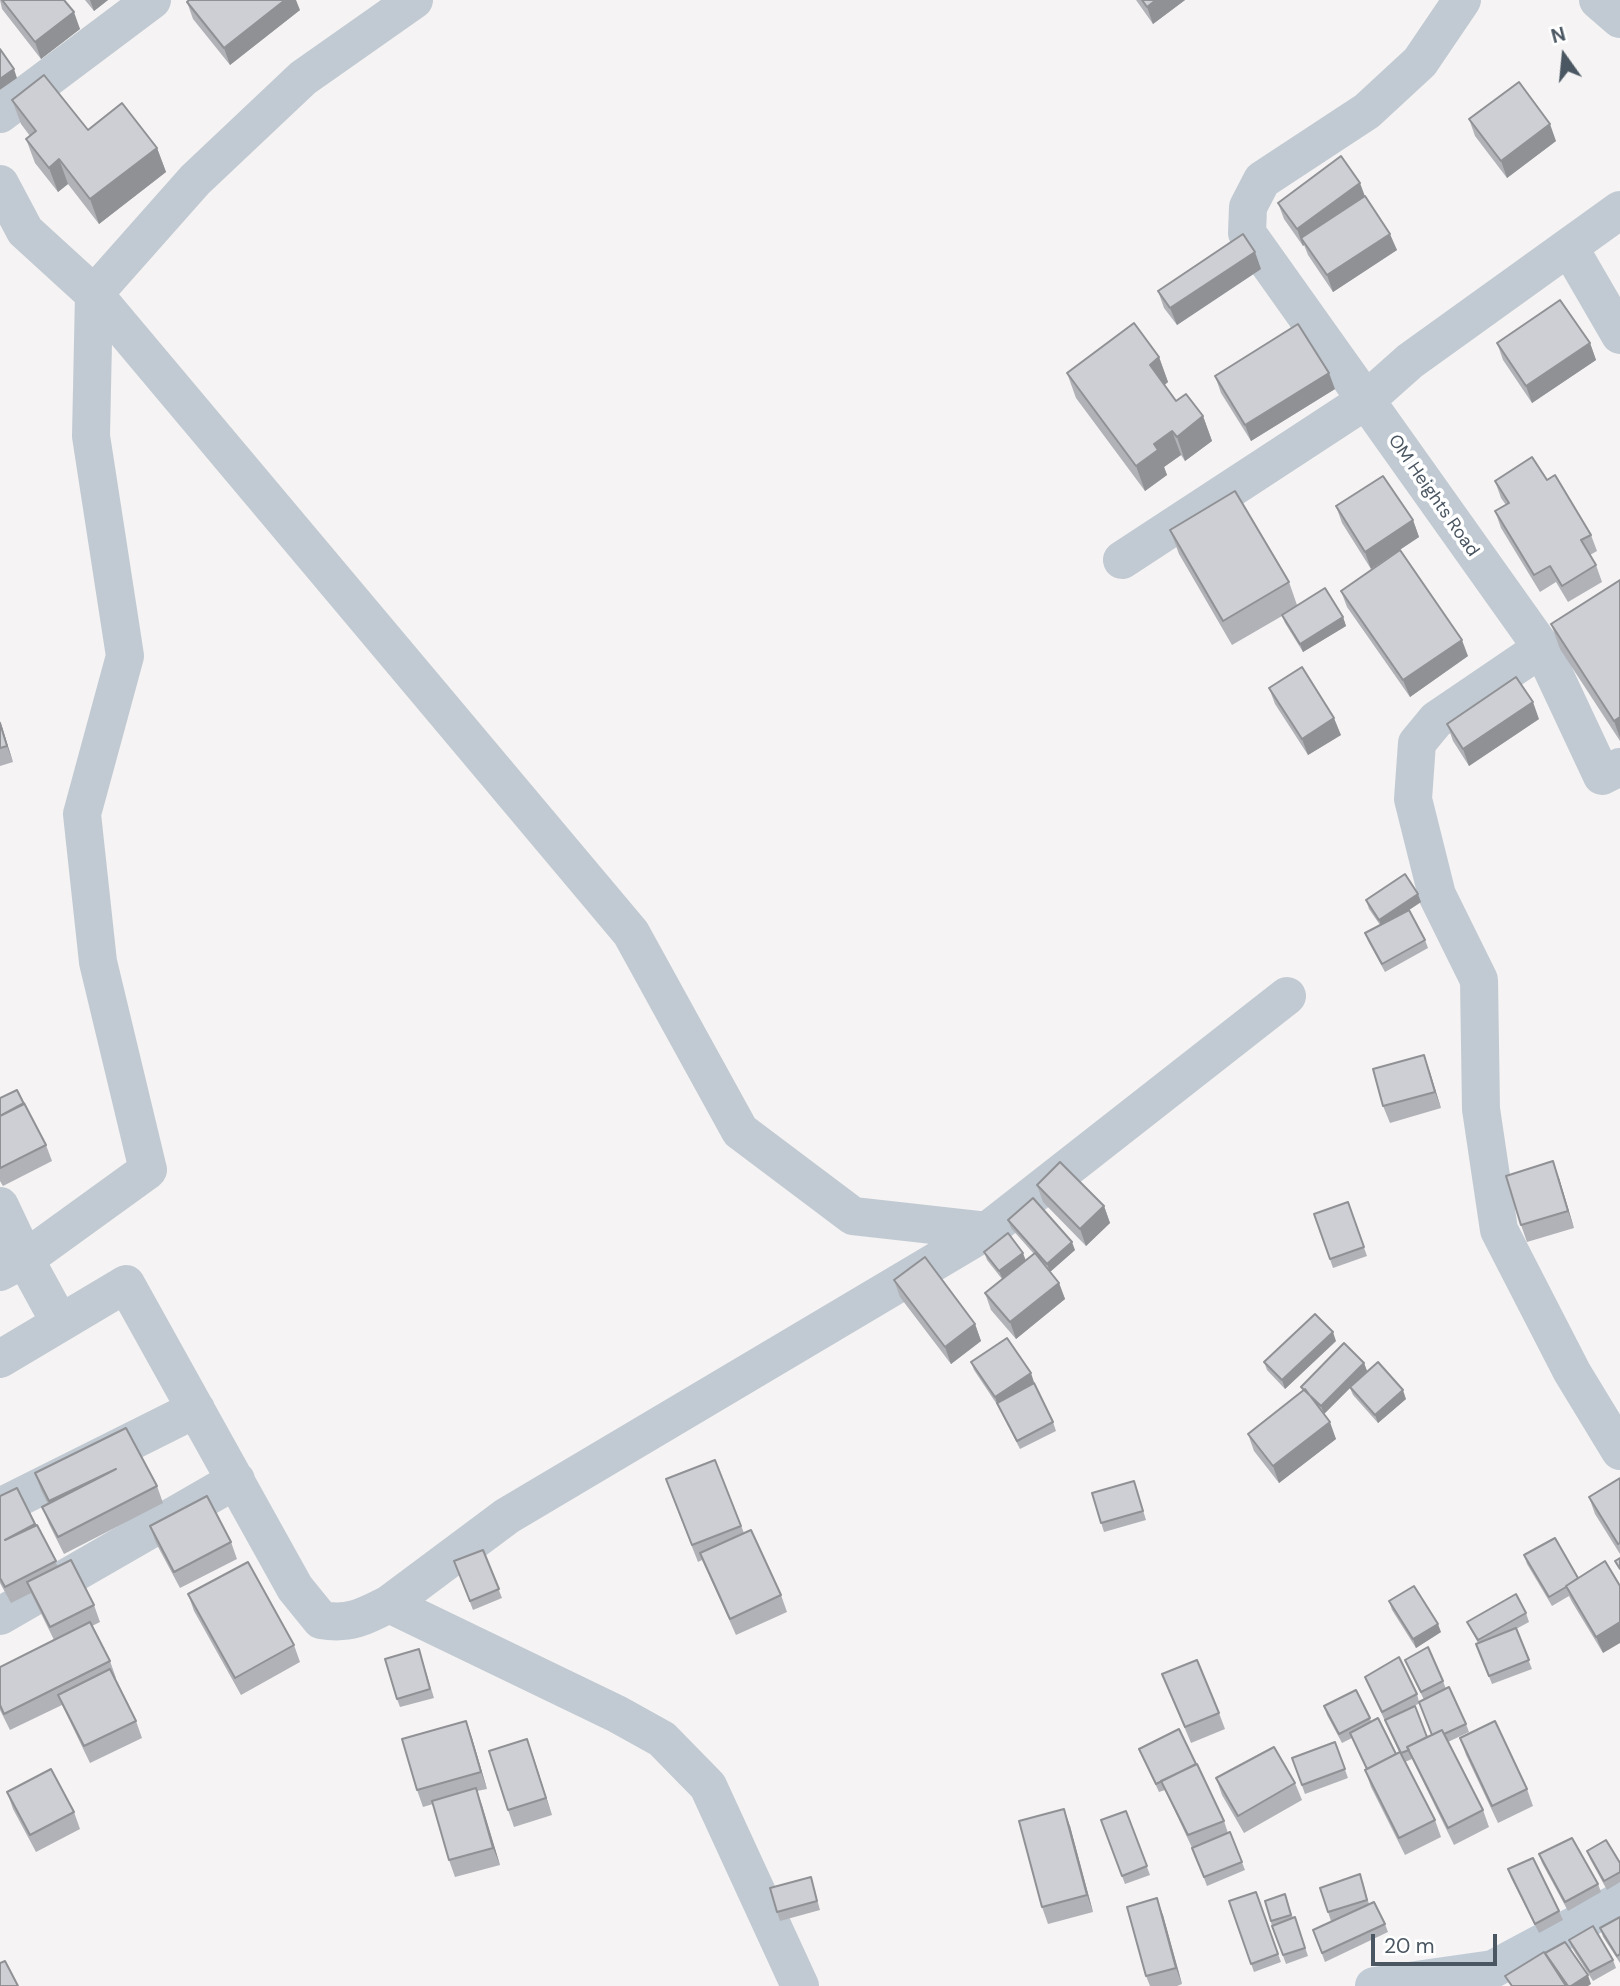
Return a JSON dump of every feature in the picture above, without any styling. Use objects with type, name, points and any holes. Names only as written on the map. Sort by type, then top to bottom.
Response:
[{"type":"street","points":[[0,114],[152,0]]},
{"type":"street","points":[[13,1265],[148,1170],[98,962],[82,814],[125,656],[91,436],[94,294],[195,180],[303,78],[414,0]]},
{"type":"street","name":"OM Heights Road","points":[[1462,0],[1420,62],[1367,111],[1262,180],[1248,207],[1247,233],[1542,648],[1602,776],[1620,767]]},
{"type":"street","points":[[1598,0],[1620,19]]},
{"type":"street","points":[[0,184],[25,231],[94,294],[631,933],[740,1131],[853,1216],[988,1231]]},
{"type":"street","points":[[1122,560],[1365,401],[1410,360],[1620,210]]},
{"type":"street","points":[[1569,247],[1620,335]]},
{"type":"street","points":[[1542,648],[1436,720],[1417,743],[1413,799],[1437,895],[1479,980],[1481,1109],[1499,1230],[1572,1373],[1620,1451]]},
{"type":"street","points":[[0,1359],[126,1283],[295,1588],[320,1620],[341,1624],[389,1604],[507,1516],[988,1231],[1287,996]]},
{"type":"street","points":[[0,1206],[13,1265],[60,1323]]},
{"type":"street","points":[[0,1507],[196,1409]]},
{"type":"street","points":[[0,1616],[236,1480]]},
{"type":"street","points":[[389,1604],[617,1714],[662,1739],[708,1786],[800,1986]]},
{"type":"street","points":[[1374,1986],[1498,1977],[1620,1901]]},
{"type":"building","points":[[2,0],[64,0],[74,12],[35,42]]},
{"type":"building","points":[[285,0],[224,48],[187,2]]},
{"type":"building","points":[[1142,0],[1156,0],[1147,7]]},
{"type":"building","points":[[0,49],[14,69],[0,79]]},
{"type":"building","points":[[44,75],[88,130],[122,103],[157,148],[90,199],[59,159],[49,168],[26,139],[36,131],[12,100]]},
{"type":"building","points":[[1519,82],[1550,124],[1501,161],[1469,119]]},
{"type":"building","points":[[1341,156],[1360,183],[1297,229],[1278,203]]},
{"type":"building","points":[[1365,196],[1390,234],[1327,275],[1301,238]]},
{"type":"building","points":[[1243,234],[1255,252],[1170,308],[1158,291]]},
{"type":"building","points":[[1560,300],[1590,343],[1526,386],[1497,343]]},
{"type":"building","points":[[1134,323],[1159,357],[1150,365],[1176,401],[1186,394],[1203,416],[1177,437],[1172,431],[1154,444],[1158,450],[1136,466],[1067,373]]},
{"type":"building","points":[[1298,324],[1329,373],[1245,425],[1215,376]]},
{"type":"building","points":[[1532,457],[1547,480],[1555,475],[1591,535],[1581,540],[1596,565],[1562,586],[1550,566],[1534,575],[1495,511],[1509,503],[1495,481]]},
{"type":"building","points":[[1383,476],[1413,520],[1365,552],[1336,506]]},
{"type":"building","points":[[1235,491],[1289,582],[1223,621],[1170,530]]},
{"type":"building","points":[[1400,550],[1462,640],[1403,680],[1341,591]]},
{"type":"building","points":[[1620,580],[1620,717],[1614,721],[1551,624]]},
{"type":"building","points":[[1325,588],[1343,617],[1300,644],[1282,615]]},
{"type":"building","points":[[1302,667],[1334,718],[1302,739],[1269,688]]},
{"type":"building","points":[[1516,677],[1533,702],[1463,749],[1447,724]]},
{"type":"building","points":[[0,723],[7,746],[0,748]]},
{"type":"building","points":[[1405,874],[1418,894],[1379,920],[1366,900]]},
{"type":"building","points":[[1409,910],[1425,940],[1382,964],[1365,933]]},
{"type":"building","points":[[1424,1055],[1435,1092],[1383,1106],[1373,1069]]},
{"type":"building","points":[[17,1090],[24,1104],[0,1116],[0,1098]]},
{"type":"building","points":[[24,1103],[46,1145],[0,1168],[0,1116]]},
{"type":"building","points":[[1553,1161],[1568,1211],[1521,1225],[1506,1176]]},
{"type":"building","points":[[1060,1162],[1104,1206],[1080,1229],[1037,1185]]},
{"type":"building","points":[[1033,1198],[1072,1242],[1047,1264],[1008,1220]]},
{"type":"building","points":[[1348,1202],[1364,1247],[1330,1259],[1314,1214]]},
{"type":"building","points":[[1008,1233],[1023,1253],[999,1271],[984,1252]]},
{"type":"building","points":[[1035,1253],[1059,1283],[1010,1322],[985,1293]]},
{"type":"building","points":[[925,1257],[975,1324],[945,1347],[894,1280]]},
{"type":"building","points":[[1315,1314],[1333,1332],[1282,1380],[1264,1362]]},
{"type":"building","points":[[1007,1338],[1031,1373],[995,1397],[971,1362]]},
{"type":"building","points":[[1344,1343],[1364,1363],[1321,1406],[1301,1387]]},
{"type":"building","points":[[1378,1362],[1403,1390],[1375,1415],[1350,1387]]},
{"type":"building","points":[[1034,1383],[1053,1422],[1017,1441],[997,1403]]},
{"type":"building","points":[[1305,1389],[1330,1422],[1273,1466],[1248,1434]]},
{"type":"building","points":[[126,1428],[157,1486],[58,1537],[42,1507],[116,1469],[49,1501],[35,1473]]},
{"type":"building","points":[[715,1460],[741,1526],[692,1545],[666,1479]]},
{"type":"building","points":[[1620,1478],[1620,1543],[1618,1544],[1589,1497]]},
{"type":"building","points":[[1134,1481],[1143,1511],[1101,1523],[1092,1493]]},
{"type":"building","points":[[17,1488],[35,1524],[5,1540],[37,1525],[56,1561],[5,1587],[0,1578],[0,1496]]},
{"type":"building","points":[[207,1496],[231,1542],[174,1572],[150,1526]]},
{"type":"building","points":[[751,1530],[781,1595],[730,1619],[700,1553]]},
{"type":"building","points":[[1555,1538],[1578,1578],[1549,1597],[1524,1555]]},
{"type":"building","points":[[483,1550],[499,1589],[470,1601],[454,1561]]},
{"type":"building","points":[[71,1560],[94,1605],[50,1627],[27,1582]]},
{"type":"building","points":[[1605,1561],[1620,1586],[1620,1622],[1596,1637],[1566,1586]]},
{"type":"building","points":[[248,1562],[294,1645],[235,1678],[188,1594]]},
{"type":"building","points":[[1414,1586],[1438,1624],[1413,1639],[1389,1601]]},
{"type":"building","points":[[1516,1594],[1526,1613],[1478,1640],[1467,1622]]},
{"type":"building","points":[[90,1622],[110,1661],[4,1714],[0,1705],[0,1667]]},
{"type":"building","points":[[1516,1628],[1529,1660],[1489,1676],[1476,1644]]},
{"type":"building","points":[[1428,1647],[1443,1681],[1421,1692],[1405,1660]]},
{"type":"building","points":[[419,1649],[430,1689],[397,1699],[385,1659]]},
{"type":"building","points":[[1399,1657],[1417,1694],[1382,1712],[1365,1677]]},
{"type":"building","points":[[1197,1660],[1219,1713],[1185,1727],[1162,1674]]},
{"type":"building","points":[[110,1669],[136,1721],[84,1746],[58,1695]]},
{"type":"building","points":[[1449,1687],[1466,1724],[1444,1734],[1442,1730],[1432,1735],[1419,1702]]},
{"type":"building","points":[[1356,1690],[1370,1718],[1339,1734],[1324,1706]]},
{"type":"building","points":[[1415,1706],[1427,1737],[1401,1753],[1385,1720]]},
{"type":"building","points":[[1378,1718],[1396,1754],[1367,1769],[1350,1733]]},
{"type":"building","points":[[466,1721],[481,1772],[417,1790],[402,1739]]},
{"type":"building","points":[[1495,1721],[1527,1789],[1492,1806],[1460,1738]]},
{"type":"building","points":[[1179,1729],[1196,1764],[1156,1784],[1139,1749]]},
{"type":"building","points":[[1442,1730],[1483,1810],[1448,1828],[1407,1747]]},
{"type":"building","points":[[527,1739],[546,1798],[508,1810],[489,1751]]},
{"type":"building","points":[[1335,1742],[1345,1769],[1302,1785],[1292,1758]]},
{"type":"building","points":[[1274,1747],[1295,1783],[1238,1816],[1216,1778]]},
{"type":"building","points":[[1400,1752],[1435,1820],[1399,1838],[1365,1770]]},
{"type":"building","points":[[1197,1764],[1224,1821],[1188,1835],[1161,1781]]},
{"type":"building","points":[[51,1769],[74,1812],[30,1835],[7,1792]]},
{"type":"building","points":[[476,1788],[493,1848],[449,1860],[432,1801]]},
{"type":"building","points":[[1064,1809],[1087,1895],[1042,1907],[1019,1821]]},
{"type":"building","points":[[1126,1811],[1147,1866],[1122,1876],[1101,1820]]},
{"type":"building","points":[[1230,1832],[1242,1862],[1204,1877],[1192,1848]]},
{"type":"building","points":[[1572,1838],[1598,1884],[1565,1902],[1539,1854]]},
{"type":"building","points":[[1606,1840],[1620,1863],[1620,1872],[1604,1881],[1587,1851]]},
{"type":"building","points":[[1533,1858],[1559,1911],[1535,1924],[1508,1869]]},
{"type":"building","points":[[1360,1874],[1367,1900],[1328,1912],[1320,1888]]},
{"type":"building","points":[[811,1877],[817,1901],[777,1912],[770,1888]]},
{"type":"building","points":[[1256,1892],[1278,1954],[1251,1964],[1229,1901]]},
{"type":"building","points":[[1285,1894],[1291,1915],[1271,1921],[1265,1901]]},
{"type":"building","points":[[1157,1898],[1176,1968],[1146,1976],[1127,1907]]},
{"type":"building","points":[[1374,1902],[1385,1924],[1322,1953],[1313,1930]]},
{"type":"building","points":[[1295,1917],[1305,1948],[1283,1955],[1272,1926]]},
{"type":"building","points":[[1620,1917],[1620,1954],[1617,1956],[1600,1928]]},
{"type":"building","points":[[1593,1926],[1613,1960],[1590,1972],[1569,1940]]},
{"type":"building","points":[[1565,1942],[1588,1975],[1571,1986],[1568,1986],[1545,1953]]},
{"type":"building","points":[[1544,1952],[1566,1986],[1512,1986],[1505,1976]]},
{"type":"building","points":[[5,1961],[18,1986],[0,1986],[0,1963]]}]
